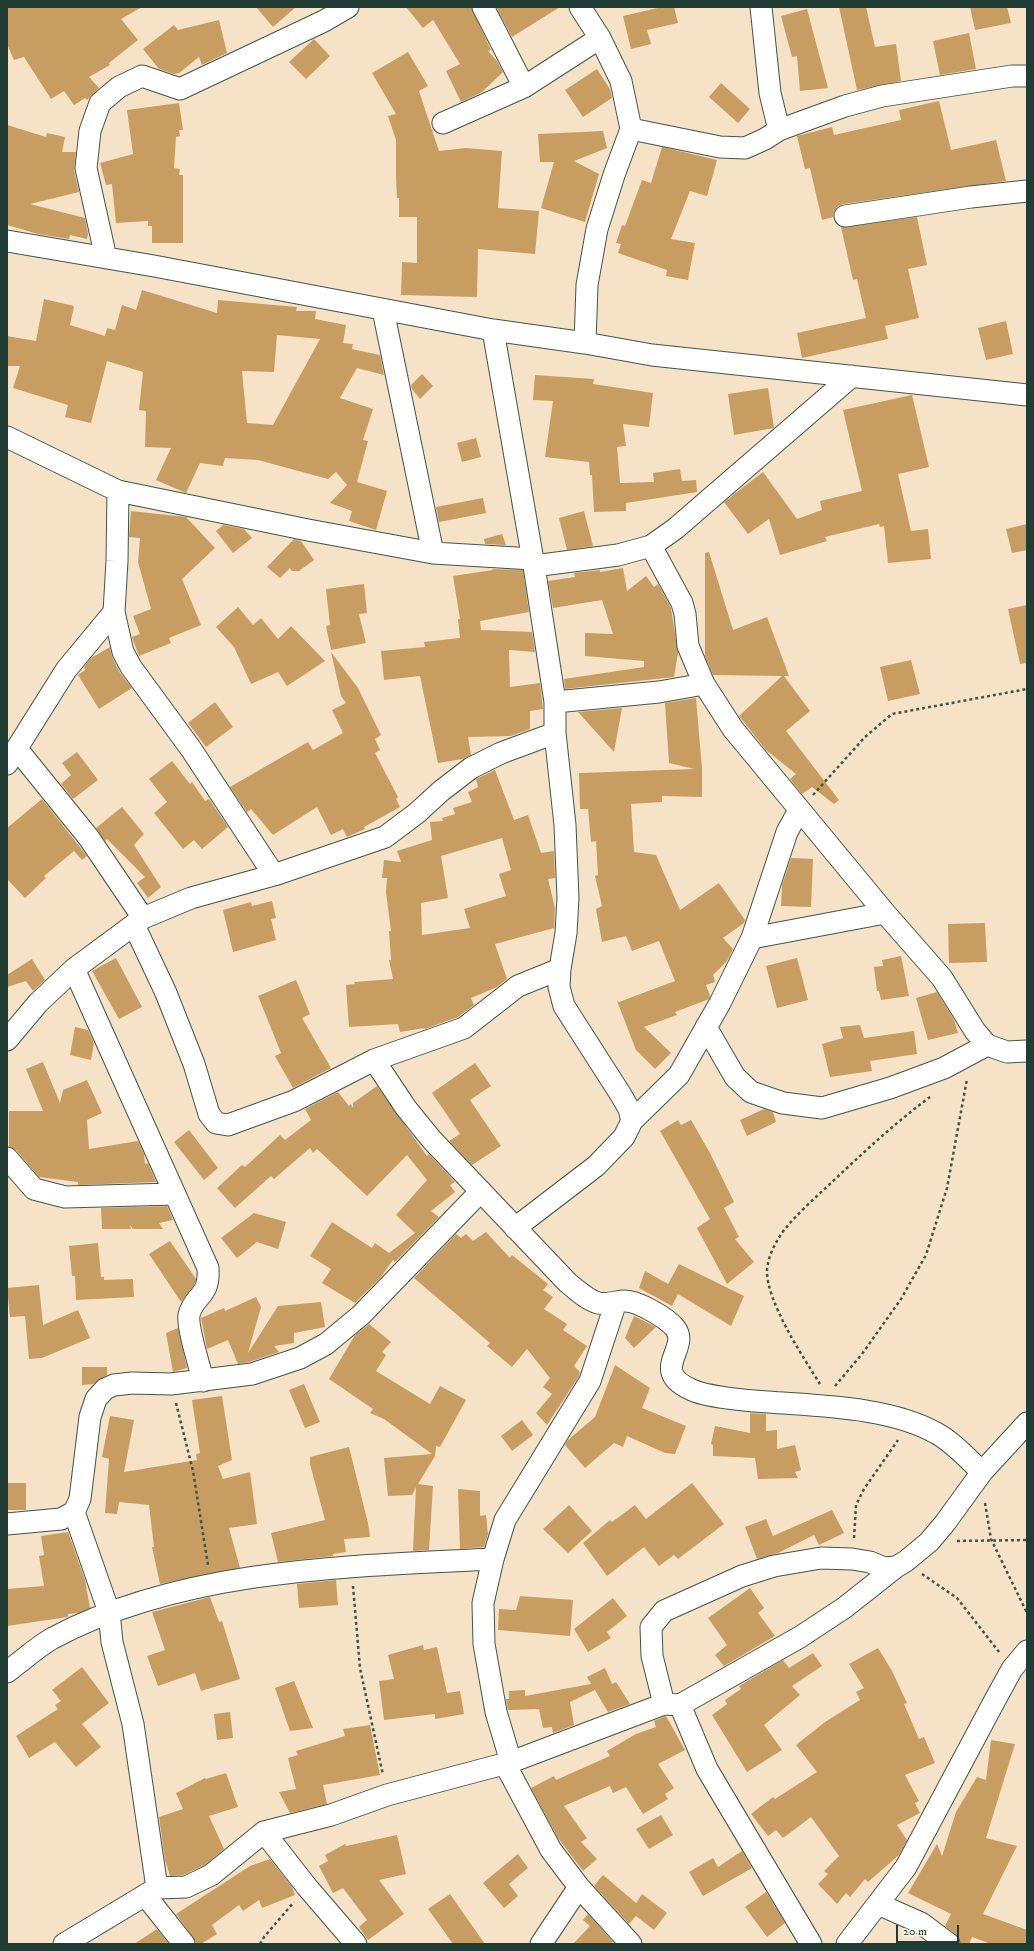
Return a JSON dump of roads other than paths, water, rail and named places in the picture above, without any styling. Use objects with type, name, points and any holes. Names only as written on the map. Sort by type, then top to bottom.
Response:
[{"type":"street","points":[[106,258],[86,168],[90,131],[100,103],[119,87],[142,76],[180,89],[324,21],[348,7]]},
{"type":"street","points":[[483,7],[524,88]]},
{"type":"street","points":[[580,7],[600,38],[621,81],[632,129],[614,175],[598,229],[587,285],[585,343]]},
{"type":"street","points":[[761,7],[770,93],[779,130]]},
{"type":"street","points":[[443,123],[524,88],[600,38]]},
{"type":"street","points":[[632,129],[720,147],[745,148],[765,139],[779,130],[845,106],[882,96],[1012,76],[1027,76]]},
{"type":"street","points":[[845,216],[971,197],[1027,191]]},
{"type":"street","points":[[7,240],[493,330],[585,343],[652,355],[1027,395]]},
{"type":"street","points":[[383,310],[433,554]]},
{"type":"street","points":[[493,330],[534,562],[554,702],[555,733],[565,825],[568,898],[566,933],[560,969],[559,987],[564,1006],[621,1095],[629,1109],[632,1121]]},
{"type":"street","points":[[7,438],[118,491],[433,554],[534,562],[618,555],[651,546],[687,518],[852,376]]},
{"type":"street","points":[[118,491],[117,561],[114,612],[123,652],[131,667],[191,749],[274,875]]},
{"type":"street","points":[[651,546],[682,603],[685,614],[688,646],[704,684],[732,730],[885,913],[942,978],[975,1031],[979,1049]]},
{"type":"street","points":[[114,612],[66,670],[12,756],[89,838],[139,922],[194,1064],[209,1114],[216,1123],[228,1125],[294,1101],[374,1060],[464,1028],[518,986],[560,969]]},
{"type":"street","points":[[554,702],[659,692],[704,684]]},
{"type":"street","points":[[7,1040],[38,1003],[74,969],[139,922],[191,898],[274,875],[385,837],[417,813],[441,791],[471,768],[501,753],[555,733]]},
{"type":"street","points":[[515,1228],[596,1166],[624,1137],[632,1121],[679,1075],[706,1027],[752,938],[787,832],[799,810]]},
{"type":"street","points":[[752,938],[885,913]]},
{"type":"street","points":[[74,969],[208,1268],[209,1281],[206,1289],[189,1315],[190,1328],[203,1381]]},
{"type":"street","points":[[706,1027],[735,1077],[751,1092],[783,1103],[822,1108],[944,1068],[979,1049],[1007,1052],[1027,1051]]},
{"type":"street","points":[[374,1060],[410,1113],[432,1140],[568,1283],[585,1296],[599,1304],[627,1301],[643,1306],[674,1327],[678,1334],[678,1341],[670,1363],[671,1371],[675,1380],[690,1390],[755,1401],[823,1400],[906,1419],[937,1433],[962,1452],[982,1472]]},
{"type":"street","points":[[7,1158],[34,1189],[65,1198],[174,1194]]},
{"type":"street","points":[[7,1524],[61,1519],[74,1512],[80,1499],[90,1417],[96,1399],[105,1389],[114,1385],[132,1383],[170,1384],[252,1374],[300,1358],[326,1344],[361,1315],[481,1191]]},
{"type":"street","points":[[616,1302],[590,1380],[505,1520],[493,1559],[483,1603],[484,1644],[496,1712],[508,1763],[551,1850],[579,1888],[631,1944]]},
{"type":"street","points":[[64,1944],[151,1891],[186,1887],[211,1875],[264,1832],[331,1815],[387,1795],[508,1763],[672,1705],[800,1637],[844,1608],[929,1542],[945,1523],[982,1472],[1027,1423]]},
{"type":"street","points":[[74,1512],[110,1612],[112,1642],[133,1724],[151,1891],[184,1944]]},
{"type":"street","points":[[811,1944],[707,1768],[672,1705],[652,1656],[651,1627],[664,1611],[742,1576],[774,1566],[821,1558],[852,1559],[884,1568],[901,1564]]},
{"type":"street","points":[[7,1672],[52,1639],[110,1612],[211,1584],[351,1566],[493,1559]]},
{"type":"street","points":[[847,1944],[906,1866],[1012,1670],[1027,1651]]},
{"type":"street","points":[[264,1832],[307,1887],[356,1944]]},
{"type":"street","points":[[541,1944],[579,1888]]},
{"type":"street","points":[[878,1904],[921,1923],[949,1944]]}]
